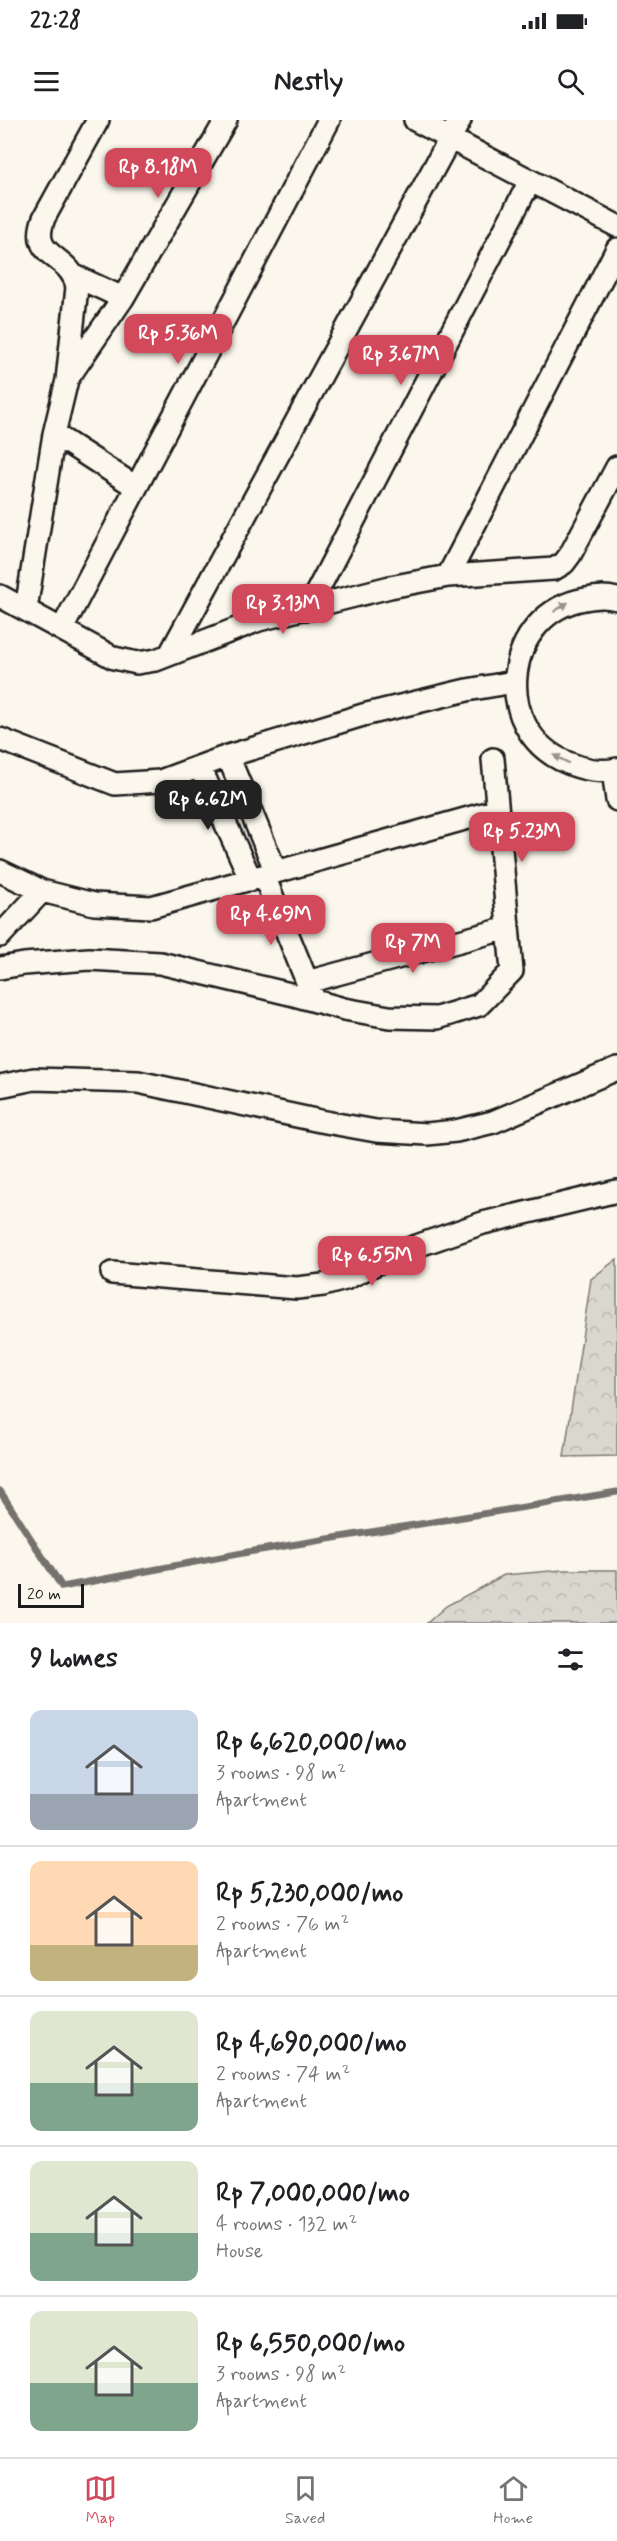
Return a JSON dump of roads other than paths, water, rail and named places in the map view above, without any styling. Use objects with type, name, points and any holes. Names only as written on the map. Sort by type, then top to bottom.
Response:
[{"type":"street","points":[[26,609],[54,434],[67,381],[77,287],[71,269],[43,248],[39,230],[98,120]]},
{"type":"street","points":[[67,381],[123,298],[226,120]]},
{"type":"street","points":[[62,629],[329,120]]},
{"type":"street","points":[[415,120],[617,226]]},
{"type":"street","points":[[170,654],[460,120]]},
{"type":"street","points":[[308,609],[530,181]]},
{"type":"street","points":[[448,576],[617,249]]},
{"type":"street","points":[[75,276],[123,298]]},
{"type":"street","points":[[54,434],[136,487]]},
{"type":"street","points":[[0,597],[114,658],[137,663],[156,660],[259,620],[390,587],[448,576],[554,569],[564,563],[570,555],[617,467]]},
{"type":"street","points":[[617,599],[605,596],[570,602],[541,620],[521,649],[514,682],[519,712],[533,738],[556,758],[583,769],[615,770],[617,800]]},
{"type":"street","points":[[0,740],[115,784],[160,781],[228,756],[363,715],[467,690],[514,682]]},
{"type":"street","points":[[228,756],[263,876],[315,1002]]},
{"type":"street","points":[[0,968],[89,959],[160,963],[315,1002],[389,1017],[437,1018],[479,1005],[512,971],[493,759]]},
{"type":"street","points":[[200,767],[263,876]]},
{"type":"street","points":[[0,871],[42,891],[94,904],[151,907],[497,810]]},
{"type":"street","points":[[0,936],[42,891]]},
{"type":"street","points":[[307,982],[508,928]]},
{"type":"street","points":[[0,1086],[34,1079],[138,1082],[320,1121],[376,1131],[427,1134],[456,1131],[493,1122],[617,1069]]},
{"type":"street","points":[[112,1273],[297,1288],[322,1285],[345,1278],[402,1251],[473,1226],[617,1191]]},
{"type":"waterway","points":[[0,1491],[62,1587],[248,1552],[617,1492]]}]
